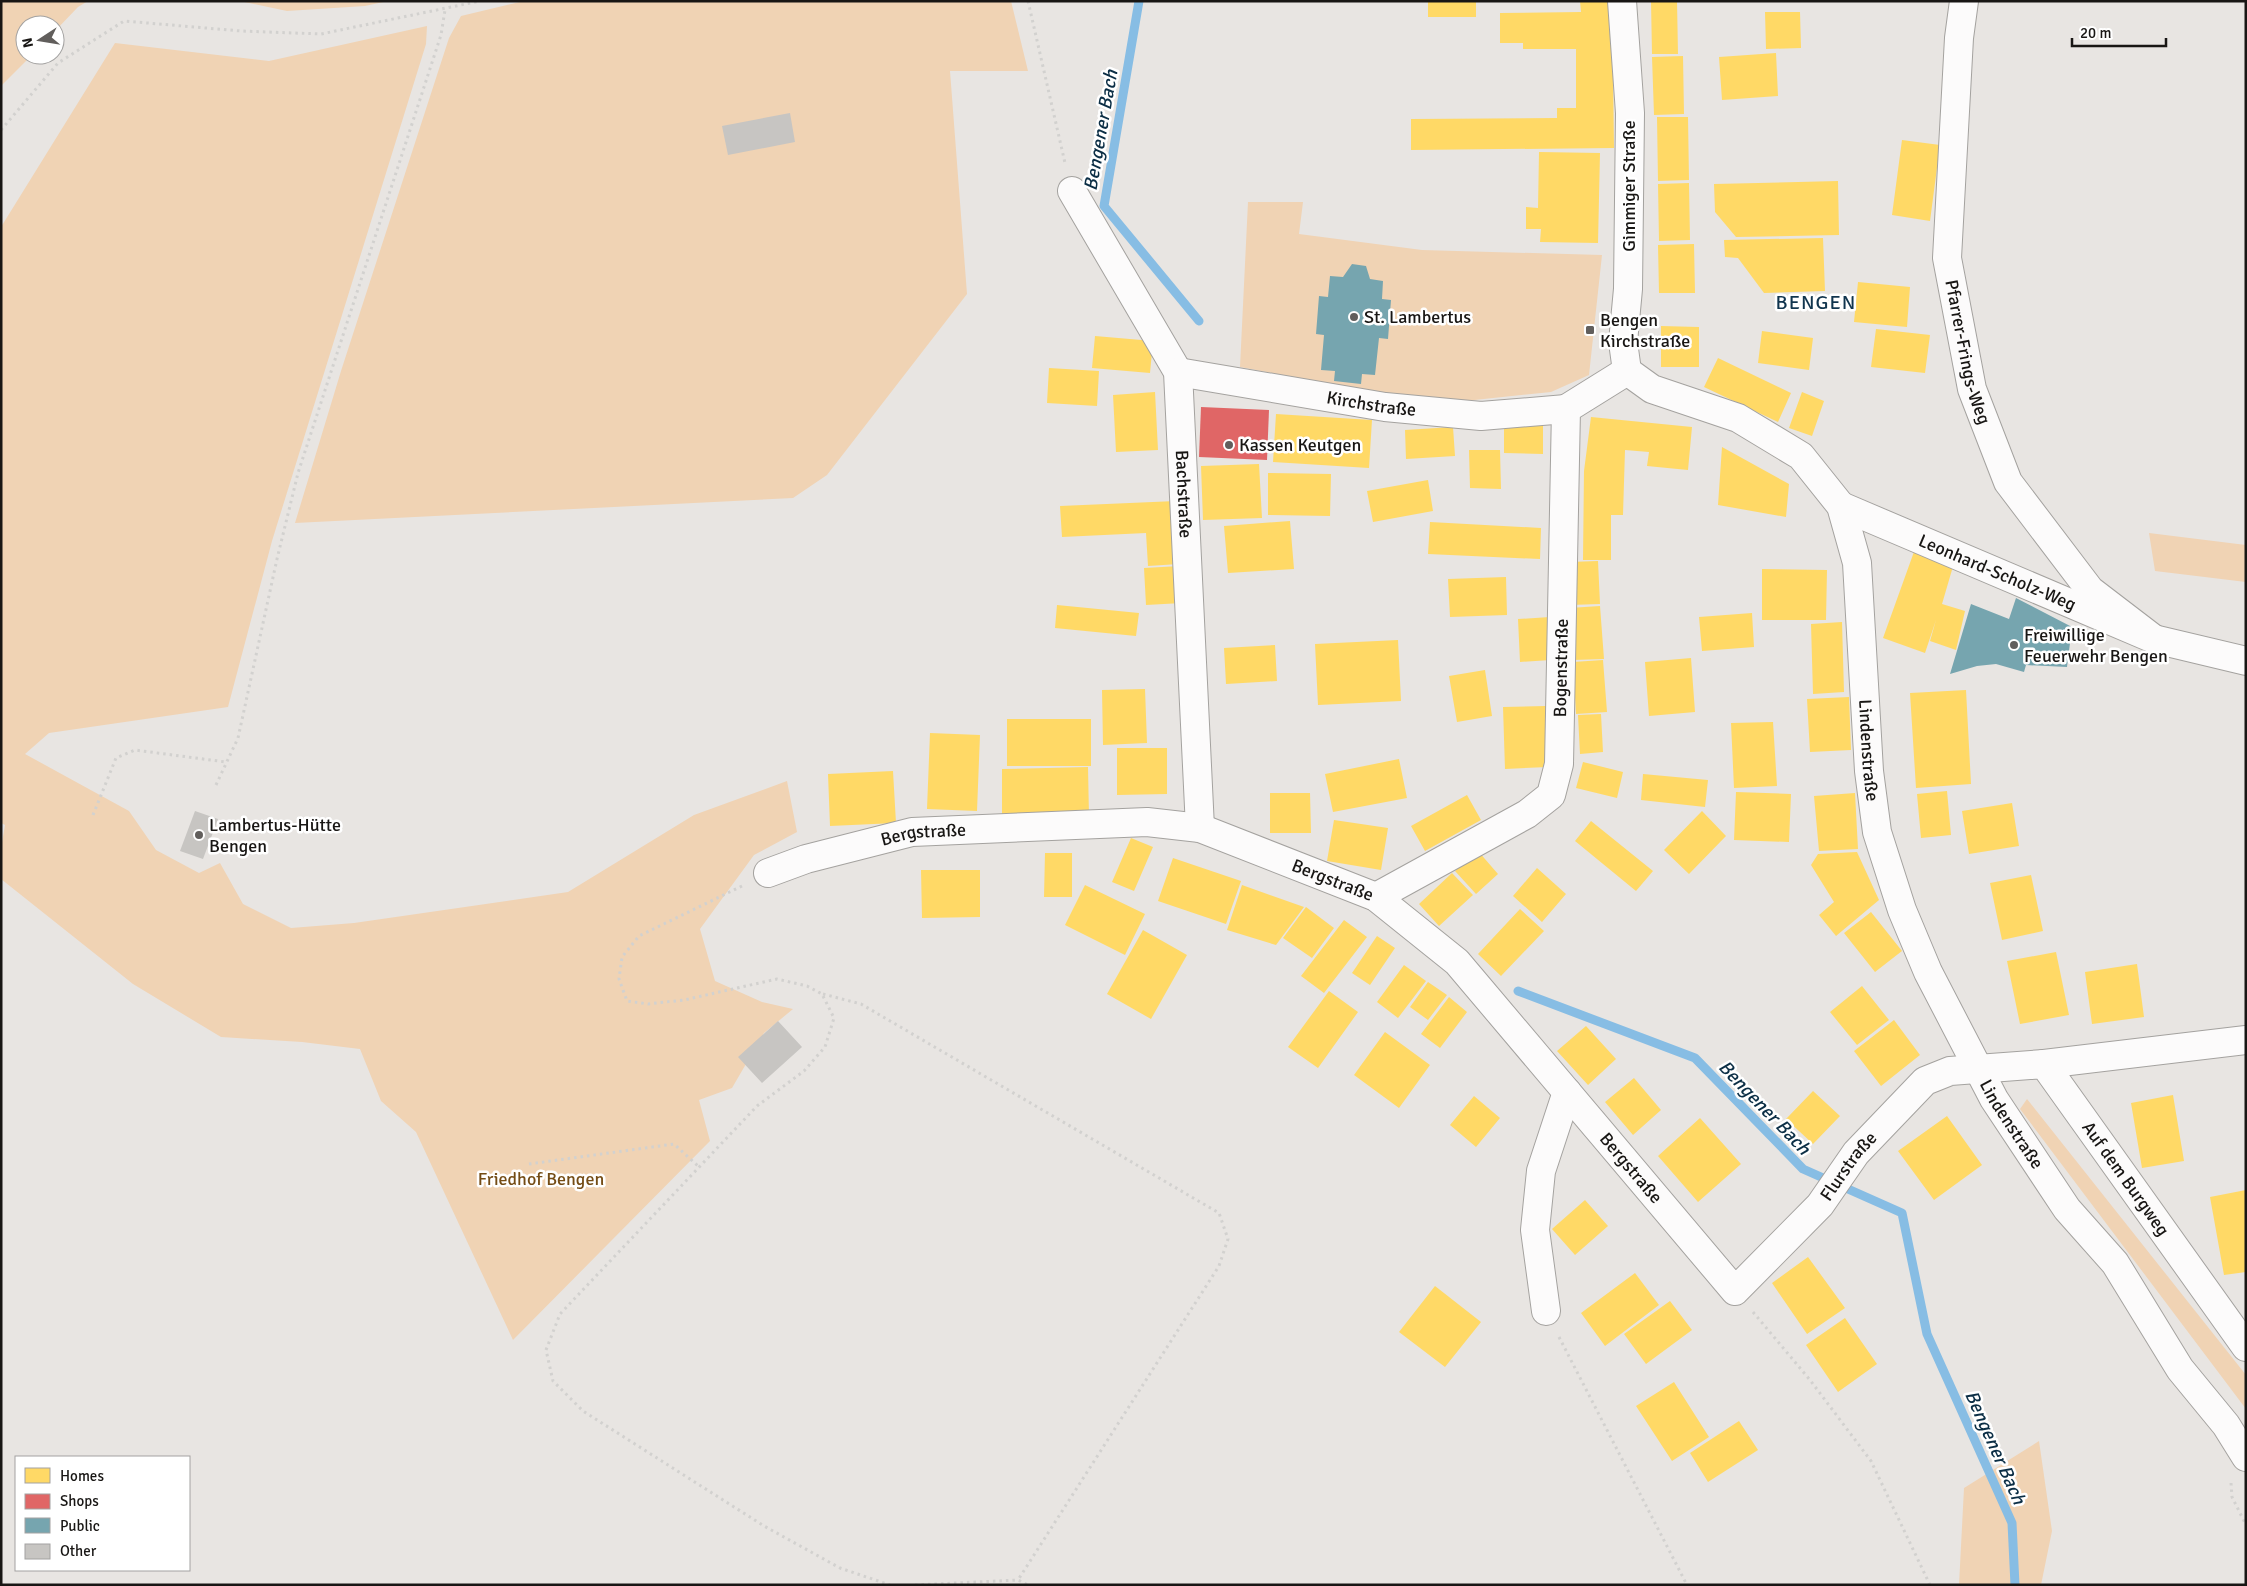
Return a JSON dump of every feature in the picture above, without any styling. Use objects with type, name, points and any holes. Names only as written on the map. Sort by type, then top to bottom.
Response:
[{"type":"street","name":"Gimmiger Straße","points":[[1622,1],[1630,113],[1628,289],[1623,342],[1627,371]]},
{"type":"street","name":"Pfarrer-Frings-Weg","points":[[1964,1],[1959,38],[1947,258],[1972,389],[2008,482],[2090,590],[2154,639]]},
{"type":"street","name":"Bachstraße","points":[[1072,190],[1178,372],[1200,828]]},
{"type":"street","points":[[1566,409],[1627,371]]},
{"type":"street","name":"Lindenstraße","points":[[1627,371],[1652,389],[1738,418],[1801,456],[1841,506],[1857,563],[1868,771],[1877,832],[1902,910],[1928,972],[1994,1099],[2067,1210],[2115,1263],[2180,1369],[2226,1425],[2246,1457]]},
{"type":"street","name":"Kirchstraße","points":[[1178,372],[1385,408],[1481,416],[1566,409]]},
{"type":"street","name":"Bogenstraße","points":[[1376,897],[1527,814],[1551,795],[1559,764],[1566,409]]},
{"type":"street","name":"Leonhard-Scholz-Weg","points":[[1841,506],[2154,639]]},
{"type":"street","points":[[2154,639],[2246,661]]},
{"type":"street","name":"Bergstraße","points":[[768,873],[806,859],[912,832],[1148,822],[1200,828],[1376,897],[1457,962],[1735,1291]]},
{"type":"street","points":[[1978,1070],[2246,1040]]},
{"type":"street","name":"Auf dem Burgweg","points":[[2044,1064],[2246,1347]]},
{"type":"street","name":"Flurstraße","points":[[1735,1291],[1820,1205],[1856,1153],[1925,1081],[1950,1071],[1978,1070]]},
{"type":"street","points":[[1546,1312],[1535,1230],[1541,1171],[1566,1092]]},
{"type":"path","points":[[1,130],[58,63],[124,21],[241,31],[321,34],[480,1]]},
{"type":"path","points":[[1028,1],[1072,190]]},
{"type":"path","points":[[216,786],[238,738],[298,473],[441,35],[444,10]]},
{"type":"path","points":[[93,815],[116,758],[125,753],[135,750],[226,762]]},
{"type":"path","points":[[768,873],[639,936],[622,957],[619,979],[627,1001],[648,1004],[684,1000],[777,979],[807,986],[822,994],[861,1004],[1219,1213],[1228,1239],[1219,1266],[1018,1580]]},
{"type":"path","points":[[822,994],[834,1018],[825,1047],[804,1072],[757,1106],[560,1314],[546,1350],[553,1381],[583,1411],[764,1526],[840,1568],[890,1585]]},
{"type":"path","points":[[529,1164],[674,1144],[699,1167]]},
{"type":"path","points":[[1735,1291],[1810,1380],[1871,1462],[1930,1585]]},
{"type":"path","points":[[1546,1312],[1687,1585]]},
{"type":"path","points":[[915,1585],[1018,1580],[1028,1585]]},
{"type":"green space","points":[[1,1],[88,1],[78,7],[65,21],[65,15],[15,15],[15,65],[22,65],[1,86]]},
{"type":"green space","points":[[240,1],[388,1],[365,6],[287,11]]},
{"type":"green space","points":[[524,1],[1011,1],[1028,71],[950,71],[967,294],[827,475],[793,498],[295,523],[341,371],[449,38],[461,16]]},
{"type":"green space","name":"Friedhof Bengen","points":[[427,26],[426,44],[272,541],[228,707],[49,733],[25,754],[129,811],[156,850],[199,873],[220,863],[243,904],[291,928],[354,923],[568,892],[694,815],[787,781],[797,832],[754,855],[700,929],[715,981],[762,1002],[793,1009],[764,1033],[732,1088],[699,1100],[710,1141],[513,1340],[416,1132],[381,1101],[360,1049],[302,1042],[221,1037],[133,984],[1,879],[1,848],[5,825],[1,823],[1,227],[115,43],[269,61]]},
{"type":"green space","points":[[1248,202],[1303,202],[1299,234],[1422,250],[1602,255],[1589,375],[1551,392],[1465,401],[1404,398],[1240,367]]},
{"type":"green space","points":[[2149,533],[2246,545],[2246,582],[2155,571]]},
{"type":"green space","points":[[2027,1099],[2246,1375],[2246,1409],[2020,1109]]},
{"type":"green space","points":[[2039,1441],[2052,1531],[2041,1585],[1959,1585],[1964,1488]]},
{"type":"building: Homes","points":[[1428,1],[1476,1],[1476,17],[1428,17]]},
{"type":"building: Homes","points":[[1580,1],[1612,1],[1614,148],[1411,150],[1411,119],[1557,118],[1557,108],[1576,108],[1576,49],[1523,49],[1523,43],[1500,43],[1500,13],[1581,12]]},
{"type":"building: Homes","points":[[1651,1],[1677,1],[1678,54],[1652,54]]},
{"type":"building: Homes","points":[[1765,12],[1800,12],[1801,48],[1766,49]]},
{"type":"building: Homes","points":[[1776,53],[1778,96],[1722,100],[1719,57]]},
{"type":"building: Homes","points":[[1683,56],[1684,114],[1654,115],[1652,57]]},
{"type":"building: Homes","points":[[1657,117],[1688,117],[1689,180],[1658,181]]},
{"type":"building: Homes","points":[[1902,140],[1940,145],[1930,221],[1892,215]]},
{"type":"building: Homes","points":[[1539,152],[1600,153],[1598,243],[1540,242],[1541,229],[1526,229],[1526,207],[1538,208]]},
{"type":"building: Homes","points":[[1838,181],[1839,235],[1736,237],[1715,212],[1714,184]]},
{"type":"building: Homes","points":[[1689,183],[1690,240],[1659,241],[1658,184]]},
{"type":"building: Homes","points":[[1823,238],[1825,291],[1764,293],[1738,258],[1725,257],[1724,240]]},
{"type":"building: Homes","points":[[1694,244],[1695,293],[1659,293],[1658,245]]},
{"type":"building: Homes","points":[[1858,282],[1910,287],[1907,327],[1854,322]]},
{"type":"building: Homes","points":[[1661,326],[1699,327],[1699,367],[1661,367]]},
{"type":"building: Homes","points":[[1876,329],[1930,335],[1925,373],[1871,367]]},
{"type":"building: Homes","points":[[1762,331],[1813,338],[1809,370],[1758,363]]},
{"type":"building: Homes","points":[[1095,336],[1153,341],[1150,373],[1092,368]]},
{"type":"building: Homes","points":[[1718,358],[1791,393],[1778,422],[1704,387]]},
{"type":"building: Homes","points":[[1049,368],[1099,371],[1097,406],[1047,403]]},
{"type":"building: Homes","points":[[1155,392],[1158,450],[1116,452],[1113,395]]},
{"type":"building: Homes","points":[[1802,392],[1824,401],[1812,436],[1789,428]]},
{"type":"building: Homes","points":[[1276,414],[1372,420],[1369,468],[1273,462]]},
{"type":"building: Homes","points":[[1591,417],[1692,427],[1688,470],[1647,466],[1649,452],[1625,450],[1623,515],[1611,515],[1611,560],[1583,560],[1584,471]]},
{"type":"building: Homes","points":[[1504,425],[1543,425],[1543,454],[1504,453]]},
{"type":"building: Homes","points":[[1453,427],[1455,456],[1406,459],[1405,430]]},
{"type":"building: Homes","points":[[1722,447],[1789,484],[1786,517],[1718,505]]},
{"type":"building: Homes","points":[[1469,450],[1500,450],[1501,489],[1470,488]]},
{"type":"building: Homes","points":[[1259,464],[1262,518],[1203,520],[1201,466]]},
{"type":"building: Homes","points":[[1268,473],[1331,474],[1330,516],[1268,515]]},
{"type":"building: Homes","points":[[1428,480],[1433,511],[1373,522],[1367,491]]},
{"type":"building: Homes","points":[[1176,501],[1179,564],[1148,566],[1146,533],[1062,537],[1060,506]]},
{"type":"building: Homes","points":[[1290,521],[1294,569],[1228,573],[1224,526]]},
{"type":"building: Homes","points":[[1430,522],[1541,528],[1540,559],[1428,554]]},
{"type":"building: Homes","points":[[1915,549],[1954,563],[1942,604],[1965,611],[1956,650],[1930,641],[1936,620],[1925,653],[1883,638]]},
{"type":"building: Homes","points":[[1598,561],[1600,604],[1570,605],[1569,562]]},
{"type":"building: Homes","points":[[1180,566],[1182,603],[1146,605],[1144,568]]},
{"type":"building: Homes","points":[[1762,569],[1827,570],[1826,620],[1762,620]]},
{"type":"building: Homes","points":[[1506,577],[1507,615],[1450,617],[1448,579]]},
{"type":"building: Homes","points":[[1057,605],[1139,613],[1136,636],[1055,628]]},
{"type":"building: Homes","points":[[1600,606],[1604,659],[1573,660],[1569,608]]},
{"type":"building: Homes","points":[[1752,613],[1754,647],[1702,651],[1699,617]]},
{"type":"building: Homes","points":[[1550,617],[1551,660],[1520,662],[1518,619]]},
{"type":"building: Homes","points":[[1842,622],[1844,692],[1813,694],[1811,624]]},
{"type":"building: Homes","points":[[1398,640],[1401,701],[1318,705],[1315,644]]},
{"type":"building: Homes","points":[[1275,645],[1277,681],[1226,684],[1224,648]]},
{"type":"building: Homes","points":[[1691,658],[1695,712],[1649,716],[1645,662]]},
{"type":"building: Homes","points":[[1603,660],[1607,712],[1576,714],[1573,662]]},
{"type":"building: Homes","points":[[1485,670],[1492,716],[1457,722],[1449,676]]},
{"type":"building: Homes","points":[[1145,689],[1147,743],[1103,745],[1102,690]]},
{"type":"building: Homes","points":[[1966,690],[1971,784],[1916,788],[1910,693]]},
{"type":"building: Homes","points":[[1849,697],[1851,750],[1810,752],[1807,699]]},
{"type":"building: Homes","points":[[1546,706],[1548,767],[1505,769],[1503,707]]},
{"type":"building: Homes","points":[[1601,714],[1603,752],[1580,754],[1578,715]]},
{"type":"building: Homes","points":[[1007,719],[1091,719],[1091,766],[1007,766]]},
{"type":"building: Homes","points":[[1773,722],[1777,786],[1734,788],[1731,723]]},
{"type":"building: Homes","points":[[930,733],[980,735],[977,811],[927,809]]},
{"type":"building: Homes","points":[[1117,748],[1167,748],[1167,794],[1117,795]]},
{"type":"building: Homes","points":[[1399,759],[1407,798],[1333,812],[1325,774]]},
{"type":"building: Homes","points":[[1583,762],[1623,772],[1617,798],[1576,788]]},
{"type":"building: Homes","points":[[1088,767],[1089,817],[1002,818],[1002,769]]},
{"type":"building: Homes","points":[[893,771],[896,823],[830,826],[828,774]]},
{"type":"building: Homes","points":[[1643,774],[1708,780],[1705,807],[1641,800]]},
{"type":"building: Homes","points":[[1947,791],[1951,835],[1921,838],[1917,794]]},
{"type":"building: Homes","points":[[1736,792],[1791,794],[1789,842],[1734,840]]},
{"type":"building: Homes","points":[[1270,793],[1310,793],[1311,833],[1270,833]]},
{"type":"building: Homes","points":[[1855,793],[1858,849],[1819,851],[1814,796]]},
{"type":"building: Homes","points":[[1467,795],[1481,820],[1425,851],[1411,826]]},
{"type":"building: Homes","points":[[2012,803],[2019,846],[1969,854],[1962,811]]},
{"type":"building: Homes","points":[[1702,811],[1726,836],[1689,874],[1664,850]]},
{"type":"building: Homes","points":[[1334,820],[1388,828],[1381,870],[1327,861]]},
{"type":"building: Homes","points":[[1591,821],[1653,871],[1636,891],[1575,841]]},
{"type":"building: Homes","points":[[1131,838],[1153,847],[1134,891],[1112,882]]},
{"type":"building: Homes","points":[[1478,851],[1498,874],[1476,894],[1455,871]]},
{"type":"building: Homes","points":[[1857,852],[1879,900],[1836,936],[1819,915],[1834,902],[1811,865],[1818,854]]},
{"type":"building: Homes","points":[[1045,853],[1072,853],[1072,897],[1044,897]]},
{"type":"building: Homes","points":[[1173,858],[1241,881],[1226,924],[1158,901]]},
{"type":"building: Homes","points":[[1537,868],[1566,894],[1542,922],[1513,896]]},
{"type":"building: Homes","points":[[921,870],[980,870],[980,917],[922,918]]},
{"type":"building: Homes","points":[[1452,873],[1473,895],[1439,926],[1419,904]]},
{"type":"building: Homes","points":[[2031,875],[2043,931],[2002,940],[1990,883]]},
{"type":"building: Homes","points":[[1085,885],[1145,914],[1125,955],[1065,925]]},
{"type":"building: Homes","points":[[1242,885],[1304,907],[1276,945],[1227,930]]},
{"type":"building: Homes","points":[[1306,907],[1334,928],[1312,958],[1283,938]]},
{"type":"building: Homes","points":[[1520,909],[1544,931],[1501,976],[1478,954]]},
{"type":"building: Homes","points":[[1871,912],[1902,951],[1875,972],[1844,933]]},
{"type":"building: Homes","points":[[1344,920],[1367,937],[1324,993],[1301,976]]},
{"type":"building: Homes","points":[[1143,930],[1187,955],[1151,1019],[1107,994]]},
{"type":"building: Homes","points":[[1377,936],[1395,948],[1370,985],[1352,973]]},
{"type":"building: Homes","points":[[2056,952],[2069,1015],[2020,1024],[2007,961]]},
{"type":"building: Homes","points":[[2137,964],[2144,1017],[2092,1024],[2085,972]]},
{"type":"building: Homes","points":[[1404,965],[1426,981],[1398,1018],[1377,1002]]},
{"type":"building: Homes","points":[[1428,982],[1447,995],[1428,1020],[1410,1007]]},
{"type":"building: Homes","points":[[1862,986],[1889,1020],[1857,1045],[1830,1012]]},
{"type":"building: Homes","points":[[1329,991],[1358,1012],[1318,1068],[1288,1047]]},
{"type":"building: Homes","points":[[1449,997],[1467,1012],[1440,1048],[1421,1034]]},
{"type":"building: Homes","points":[[1894,1020],[1920,1055],[1881,1086],[1854,1051]]},
{"type":"building: Homes","points":[[1586,1026],[1616,1059],[1588,1085],[1557,1051]]},
{"type":"building: Homes","points":[[1385,1032],[1430,1065],[1399,1108],[1354,1075]]},
{"type":"building: Homes","points":[[1634,1078],[1661,1110],[1633,1135],[1605,1102]]},
{"type":"building: Homes","points":[[1813,1091],[1840,1116],[1813,1144],[1786,1119]]},
{"type":"building: Homes","points":[[2173,1095],[2184,1161],[2142,1168],[2131,1103]]},
{"type":"building: Homes","points":[[1474,1096],[1500,1118],[1476,1147],[1450,1125]]},
{"type":"building: Homes","points":[[1947,1116],[1982,1165],[1934,1200],[1898,1151]]},
{"type":"building: Homes","points":[[1700,1118],[1741,1164],[1698,1202],[1658,1156]]},
{"type":"building: Homes","points":[[2246,1190],[2246,1272],[2224,1275],[2210,1197]]},
{"type":"building: Homes","points":[[1585,1200],[1608,1226],[1575,1255],[1552,1229]]},
{"type":"building: Homes","points":[[1808,1257],[1845,1308],[1807,1334],[1772,1283]]},
{"type":"building: Homes","points":[[1635,1273],[1659,1305],[1605,1346],[1581,1313]]},
{"type":"building: Homes","points":[[1435,1286],[1481,1322],[1445,1367],[1399,1332]]},
{"type":"building: Homes","points":[[1670,1301],[1692,1330],[1646,1364],[1624,1334]]},
{"type":"building: Homes","points":[[1845,1318],[1877,1364],[1838,1392],[1806,1345]]},
{"type":"building: Homes","points":[[1674,1382],[1709,1437],[1672,1461],[1636,1406]]},
{"type":"building: Homes","points":[[1739,1421],[1758,1450],[1708,1482],[1690,1453]]},
{"type":"building: Shops","points":[[1201,407],[1269,410],[1267,460],[1199,457]]},
{"type":"building: Public","name":"St. Lambertus","points":[[1352,264],[1366,266],[1370,279],[1383,281],[1382,299],[1391,300],[1388,339],[1379,338],[1375,375],[1362,374],[1361,384],[1334,381],[1335,371],[1321,370],[1324,335],[1316,334],[1319,296],[1328,297],[1330,276],[1343,277]]},
{"type":"building: Public","name":"Freiwillige Feuerwehr Bengen","points":[[2016,598],[2072,627],[2067,667],[2026,665],[2024,672],[1996,664],[1977,666],[1950,674],[1971,604],[2009,619]]},
{"type":"building: Other","points":[[790,113],[795,142],[728,155],[722,126]]},
{"type":"building: Other","name":"Lambertus-Hütte Bengen","points":[[195,811],[218,819],[203,859],[180,851]]},
{"type":"building: Other","points":[[778,1021],[802,1047],[762,1083],[738,1057]]},
{"type":"waterway","name":"Bengener Bach","points":[[1139,1],[1104,206],[1199,321]]},
{"type":"waterway","name":"Bengener Bach","points":[[1518,991],[1695,1058],[1803,1169],[1902,1213],[1927,1334],[2012,1523],[2015,1585]]},
{"type":"place","name":"St. Lambertus","points":[[1354,317]]},
{"type":"place","name":"Bengen Kirchstraße","points":[[1590,330]]},
{"type":"place","name":"Kassen Keutgen","points":[[1229,445]]},
{"type":"place","name":"Freiwillige Feuerwehr Bengen","points":[[2014,645]]},
{"type":"place","name":"Lambertus-Hütte Bengen","points":[[199,835]]},
{"type":"district","name":"BENGEN","points":[[1816,302]]}]
